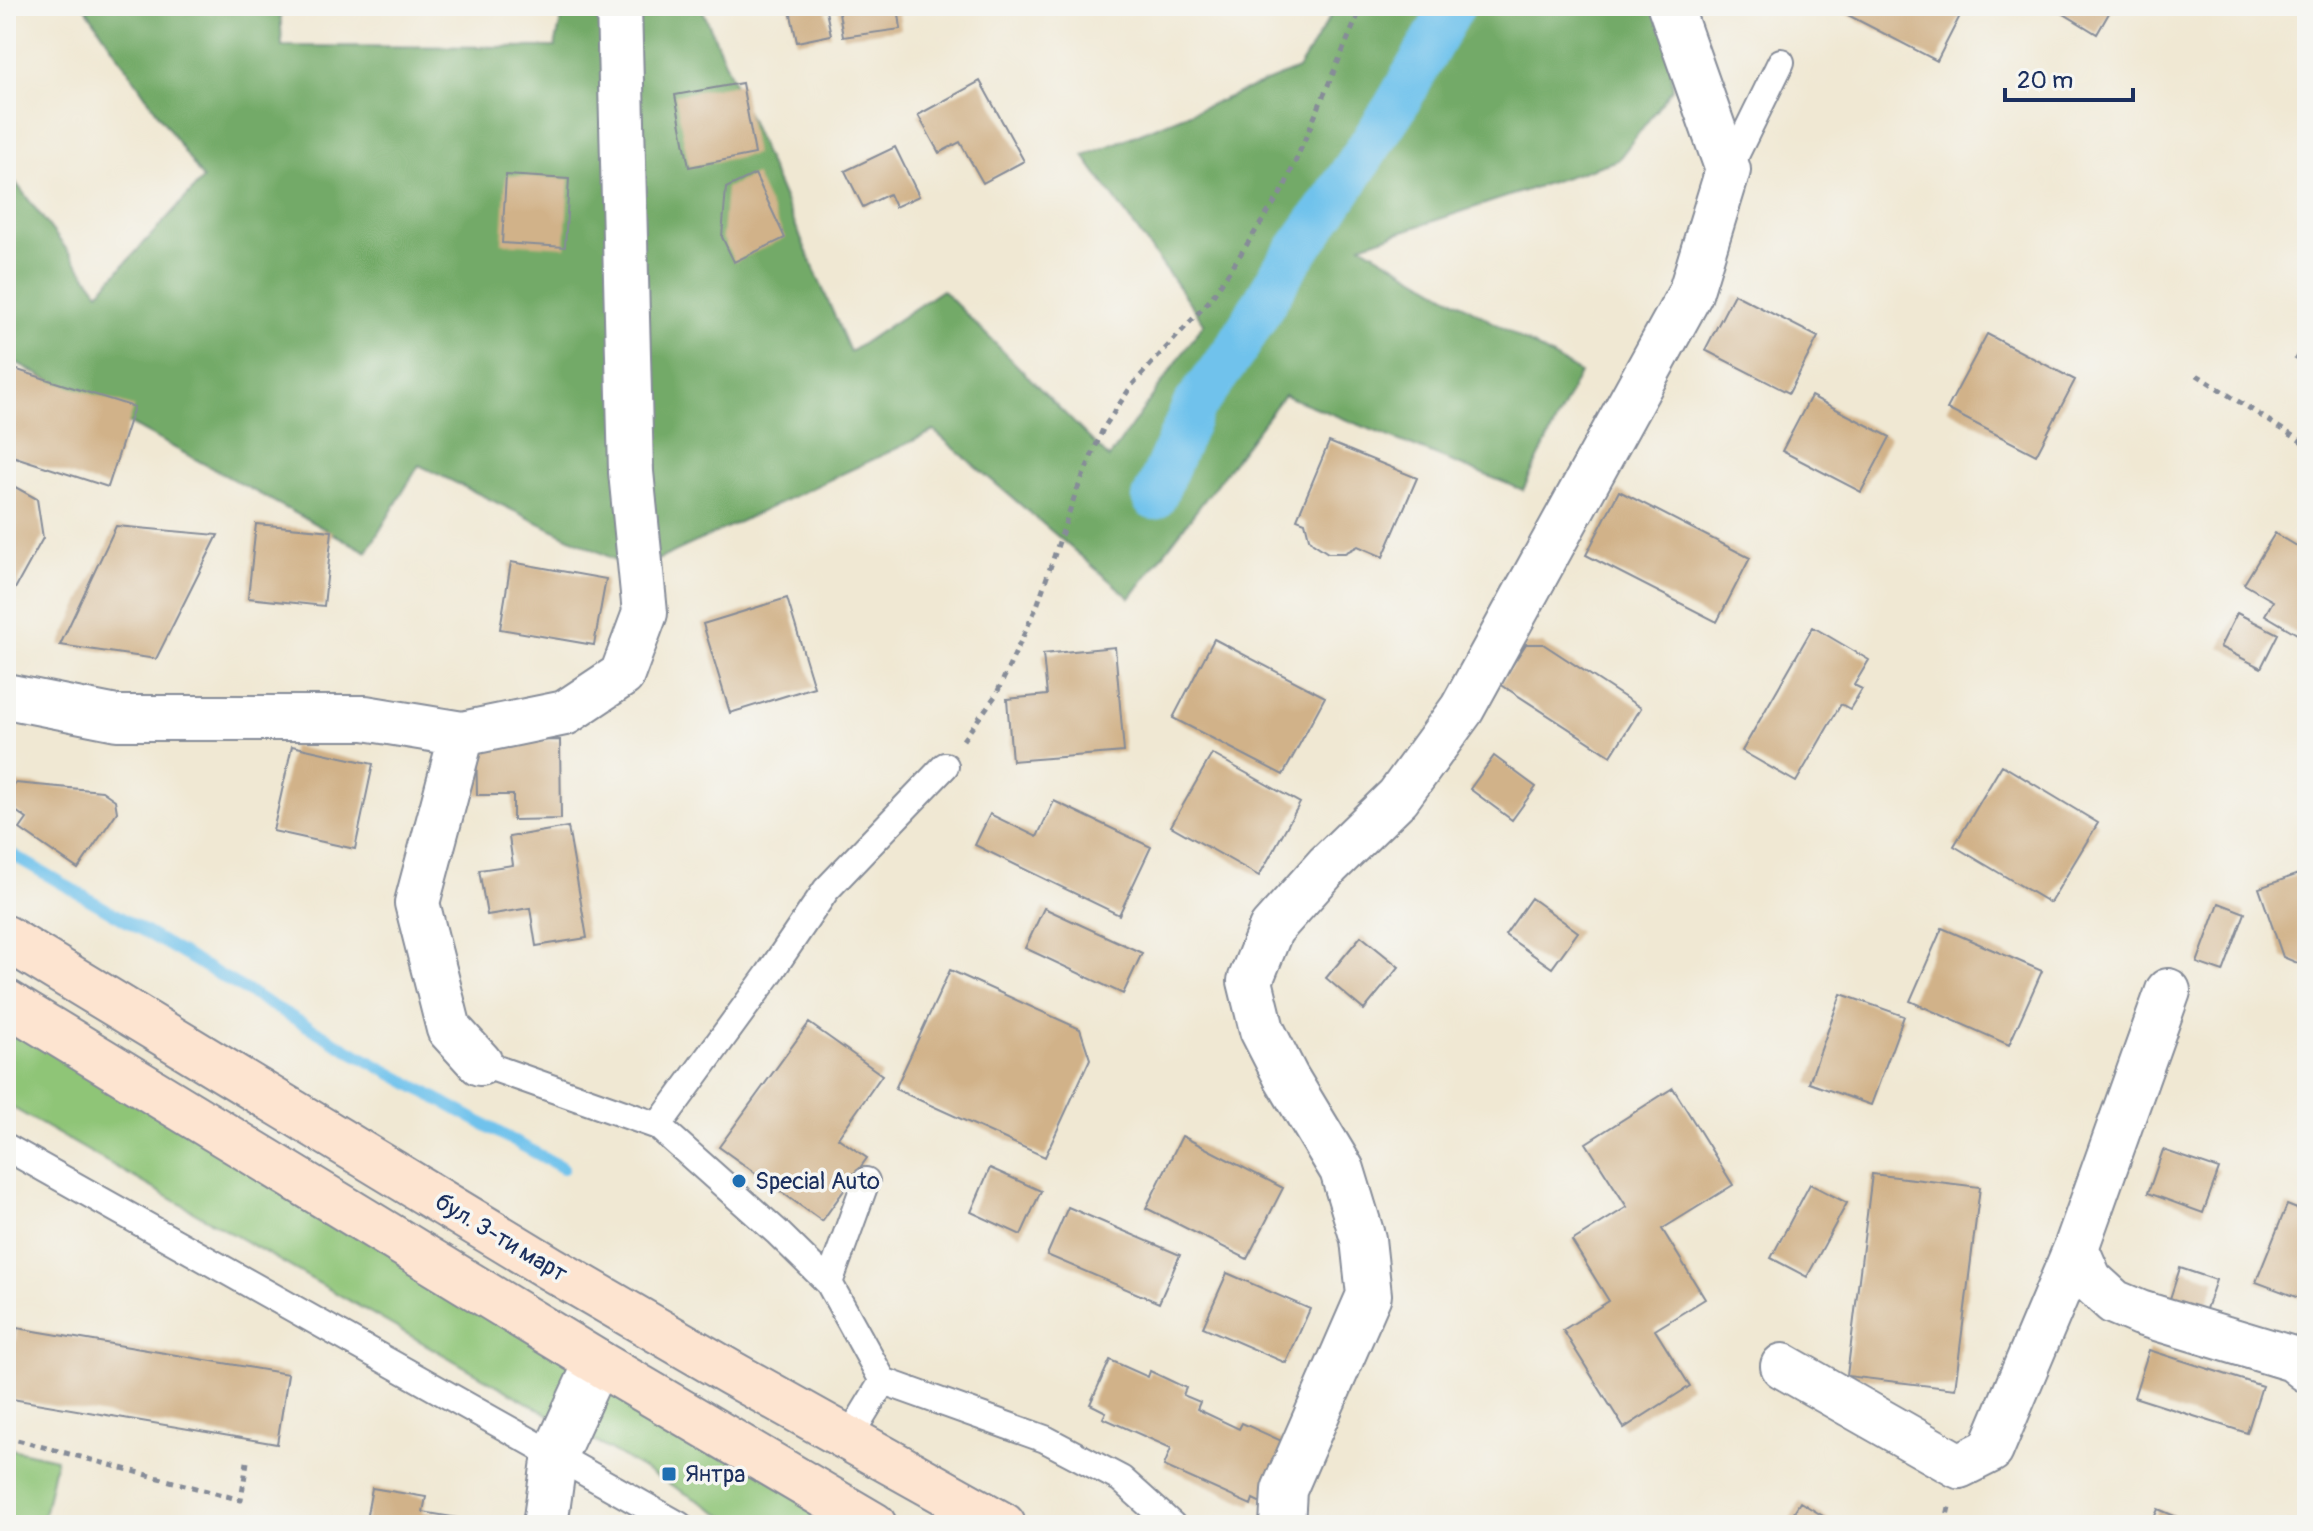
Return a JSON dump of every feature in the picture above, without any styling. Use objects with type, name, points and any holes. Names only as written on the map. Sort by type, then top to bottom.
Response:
[{"type":"street","points":[[6,696],[117,718],[365,718],[462,734],[565,713],[622,675],[645,613],[631,472],[619,6]]},
{"type":"street","points":[[1282,1525],[1284,1490],[1369,1295],[1363,1239],[1342,1170],[1262,1030],[1250,981],[1271,929],[1328,865],[1398,797],[1462,709],[1690,294],[1728,170],[1670,6]]},
{"type":"street","points":[[462,734],[417,903],[449,1029],[480,1063]]},
{"type":"street","name":"бул. 3-ти март","points":[[6,938],[550,1268],[1003,1525]]},
{"type":"street","points":[[1783,1366],[1959,1466],[1991,1450],[2076,1248],[2168,991]]},
{"type":"street","points":[[6,1002],[848,1518]]},
{"type":"street","points":[[2076,1248],[2090,1280],[2114,1302],[2140,1313],[2293,1359],[2307,1370]]},
{"type":"street","points":[[545,1525],[555,1454],[597,1362]]},
{"type":"lane","points":[[1728,170],[1781,62]]},
{"type":"lane","points":[[658,1126],[826,890],[945,766]]},
{"type":"lane","points":[[480,1063],[658,1126],[829,1283],[883,1381],[1045,1439],[1121,1479],[1172,1525]]},
{"type":"lane","points":[[6,1147],[679,1525]]},
{"type":"lane","points":[[829,1283],[866,1181]]},
{"type":"lane","points":[[849,1437],[883,1381]]},
{"type":"path","points":[[945,766],[996,695],[1037,606],[1075,495],[1103,429],[1132,385],[1211,299],[1284,188],[1362,6]]},
{"type":"path","points":[[2197,375],[2307,445]]},
{"type":"path","points":[[6,1437],[241,1500],[247,1462]]},
{"type":"green space","points":[[84,6],[280,6],[282,46],[555,47],[564,6],[701,6],[850,352],[942,290],[1109,458],[1204,323],[1084,156],[1298,69],[1337,6],[1663,6],[1673,88],[1618,160],[1361,245],[1580,373],[1523,490],[1284,395],[1130,598],[934,431],[636,570],[419,465],[367,552],[6,357],[6,170],[99,292],[203,179]]},
{"type":"green space","points":[[6,1002],[874,1525],[741,1525],[6,1104]]},
{"type":"green space","points":[[6,1448],[56,1459],[42,1525],[6,1525]]},
{"type":"building","points":[[789,6],[825,6],[831,35],[797,42]]},
{"type":"building","points":[[838,6],[898,6],[901,29],[843,37]]},
{"type":"building","points":[[1850,6],[1965,6],[1937,61],[1846,14]]},
{"type":"building","points":[[2051,6],[2113,6],[2097,34]]},
{"type":"building","points":[[980,81],[1024,161],[983,183],[960,142],[939,153],[918,115]]},
{"type":"building","points":[[742,83],[755,154],[689,167],[675,95]]},
{"type":"building","points":[[895,147],[919,196],[895,207],[889,194],[863,207],[845,171]]},
{"type":"building","points":[[755,174],[785,238],[734,262],[722,237],[726,188]]},
{"type":"building","points":[[506,175],[569,179],[565,247],[502,243]]},
{"type":"building","points":[[1734,294],[1818,337],[1789,393],[1705,350]]},
{"type":"building","points":[[1987,334],[2075,380],[2036,455],[1947,409]]},
{"type":"building","points":[[2307,339],[2307,365],[2295,358]]},
{"type":"building","points":[[8,367],[134,407],[108,487],[6,454]]},
{"type":"building","points":[[1811,396],[1890,437],[1861,492],[1782,451]]},
{"type":"building","points":[[1329,442],[1417,478],[1383,557],[1358,546],[1345,553],[1328,553],[1313,543],[1305,522],[1297,519]]},
{"type":"building","points":[[6,482],[37,499],[43,538],[6,605]]},
{"type":"building","points":[[1619,491],[1750,558],[1717,622],[1586,555]]},
{"type":"building","points":[[256,524],[332,531],[324,606],[248,598]]},
{"type":"building","points":[[116,526],[218,535],[156,659],[60,645]]},
{"type":"building","points":[[2275,533],[2307,552],[2307,618],[2297,634],[2265,615],[2273,601],[2244,584]]},
{"type":"building","points":[[511,562],[606,579],[594,645],[500,629]]},
{"type":"building","points":[[787,598],[814,687],[730,713],[703,624]]},
{"type":"building","points":[[2237,613],[2278,634],[2261,668],[2220,647]]},
{"type":"building","points":[[1813,627],[1869,660],[1854,685],[1862,689],[1850,709],[1841,704],[1796,782],[1742,751]]},
{"type":"building","points":[[1214,639],[1325,697],[1283,775],[1173,718]]},
{"type":"building","points":[[1526,644],[1543,644],[1641,708],[1611,756],[1500,684]]},
{"type":"building","points":[[1115,647],[1124,752],[1012,761],[1007,699],[1047,695],[1043,654]]},
{"type":"building","points":[[560,740],[561,819],[513,820],[513,795],[477,795],[476,742]]},
{"type":"building","points":[[292,746],[373,764],[355,849],[273,831]]},
{"type":"building","points":[[1212,754],[1300,803],[1259,876],[1171,826]]},
{"type":"building","points":[[1494,756],[1536,787],[1512,820],[1470,789]]},
{"type":"building","points":[[2002,765],[2098,823],[2050,903],[1954,846]]},
{"type":"building","points":[[15,783],[102,791],[115,800],[117,812],[78,869],[20,829],[27,819],[6,804],[6,797]]},
{"type":"building","points":[[1054,801],[1151,847],[1119,915],[975,845],[990,814],[1037,837]]},
{"type":"building","points":[[568,827],[587,938],[536,946],[530,908],[487,915],[479,870],[513,865],[509,837]]},
{"type":"building","points":[[2307,871],[2307,967],[2283,957],[2259,888]]},
{"type":"building","points":[[1531,898],[1578,932],[1552,968],[1505,935]]},
{"type":"building","points":[[2219,903],[2245,913],[2223,972],[2197,963]]},
{"type":"building","points":[[1044,908],[1142,953],[1123,994],[1025,948]]},
{"type":"building","points":[[1942,928],[2042,971],[2009,1045],[1910,1001]]},
{"type":"building","points":[[1361,936],[1399,967],[1364,1010],[1326,978]]},
{"type":"building","points":[[950,970],[1080,1029],[1090,1059],[1045,1157],[895,1089]]},
{"type":"building","points":[[1841,994],[1904,1016],[1871,1105],[1809,1083]]},
{"type":"building","points":[[809,1023],[882,1075],[838,1138],[867,1158],[822,1221],[719,1147]]},
{"type":"building","points":[[1673,1088],[1733,1185],[1662,1229],[1705,1299],[1655,1330],[1690,1386],[1624,1428],[1563,1330],[1609,1301],[1572,1241],[1627,1207],[1586,1143]]},
{"type":"building","points":[[1182,1136],[1283,1188],[1247,1259],[1146,1208]]},
{"type":"building","points":[[2163,1150],[2219,1169],[2203,1213],[2148,1193]]},
{"type":"building","points":[[990,1168],[1041,1191],[1021,1235],[971,1212]]},
{"type":"building","points":[[1872,1174],[1980,1187],[1955,1389],[1847,1376]]},
{"type":"building","points":[[1810,1184],[1847,1203],[1807,1277],[1771,1258]]},
{"type":"building","points":[[2287,1205],[2307,1213],[2307,1301],[2256,1282]]},
{"type":"building","points":[[1068,1207],[1180,1255],[1159,1303],[1047,1255]]},
{"type":"building","points":[[2180,1268],[2216,1280],[2199,1329],[2164,1317]]},
{"type":"building","points":[[1227,1273],[1310,1309],[1286,1363],[1203,1327]]},
{"type":"building","points":[[17,1328],[288,1374],[277,1444],[6,1398]]},
{"type":"building","points":[[2149,1350],[2262,1386],[2247,1433],[2134,1397]]},
{"type":"building","points":[[1110,1360],[1148,1377],[1150,1371],[1186,1388],[1183,1395],[1200,1402],[1197,1409],[1239,1429],[1242,1423],[1286,1443],[1261,1503],[1253,1499],[1251,1505],[1164,1466],[1171,1448],[1103,1418],[1106,1412],[1090,1404]]},
{"type":"building","points":[[372,1488],[426,1497],[423,1512],[481,1522],[480,1525],[365,1525]]},
{"type":"building","points":[[1800,1502],[1838,1525],[1786,1525]]},
{"type":"building","points":[[2158,1509],[2196,1525],[2151,1525]]},
{"type":"waterway","points":[[1154,498],[1194,406],[1238,346],[1284,269],[1395,107],[1453,6]]},
{"type":"waterway","points":[[6,851],[352,1052],[563,1168]]},
{"type":"place","name":"Special Auto","points":[[739,1181]]},
{"type":"place","name":"Янтра","points":[[669,1474]]}]
